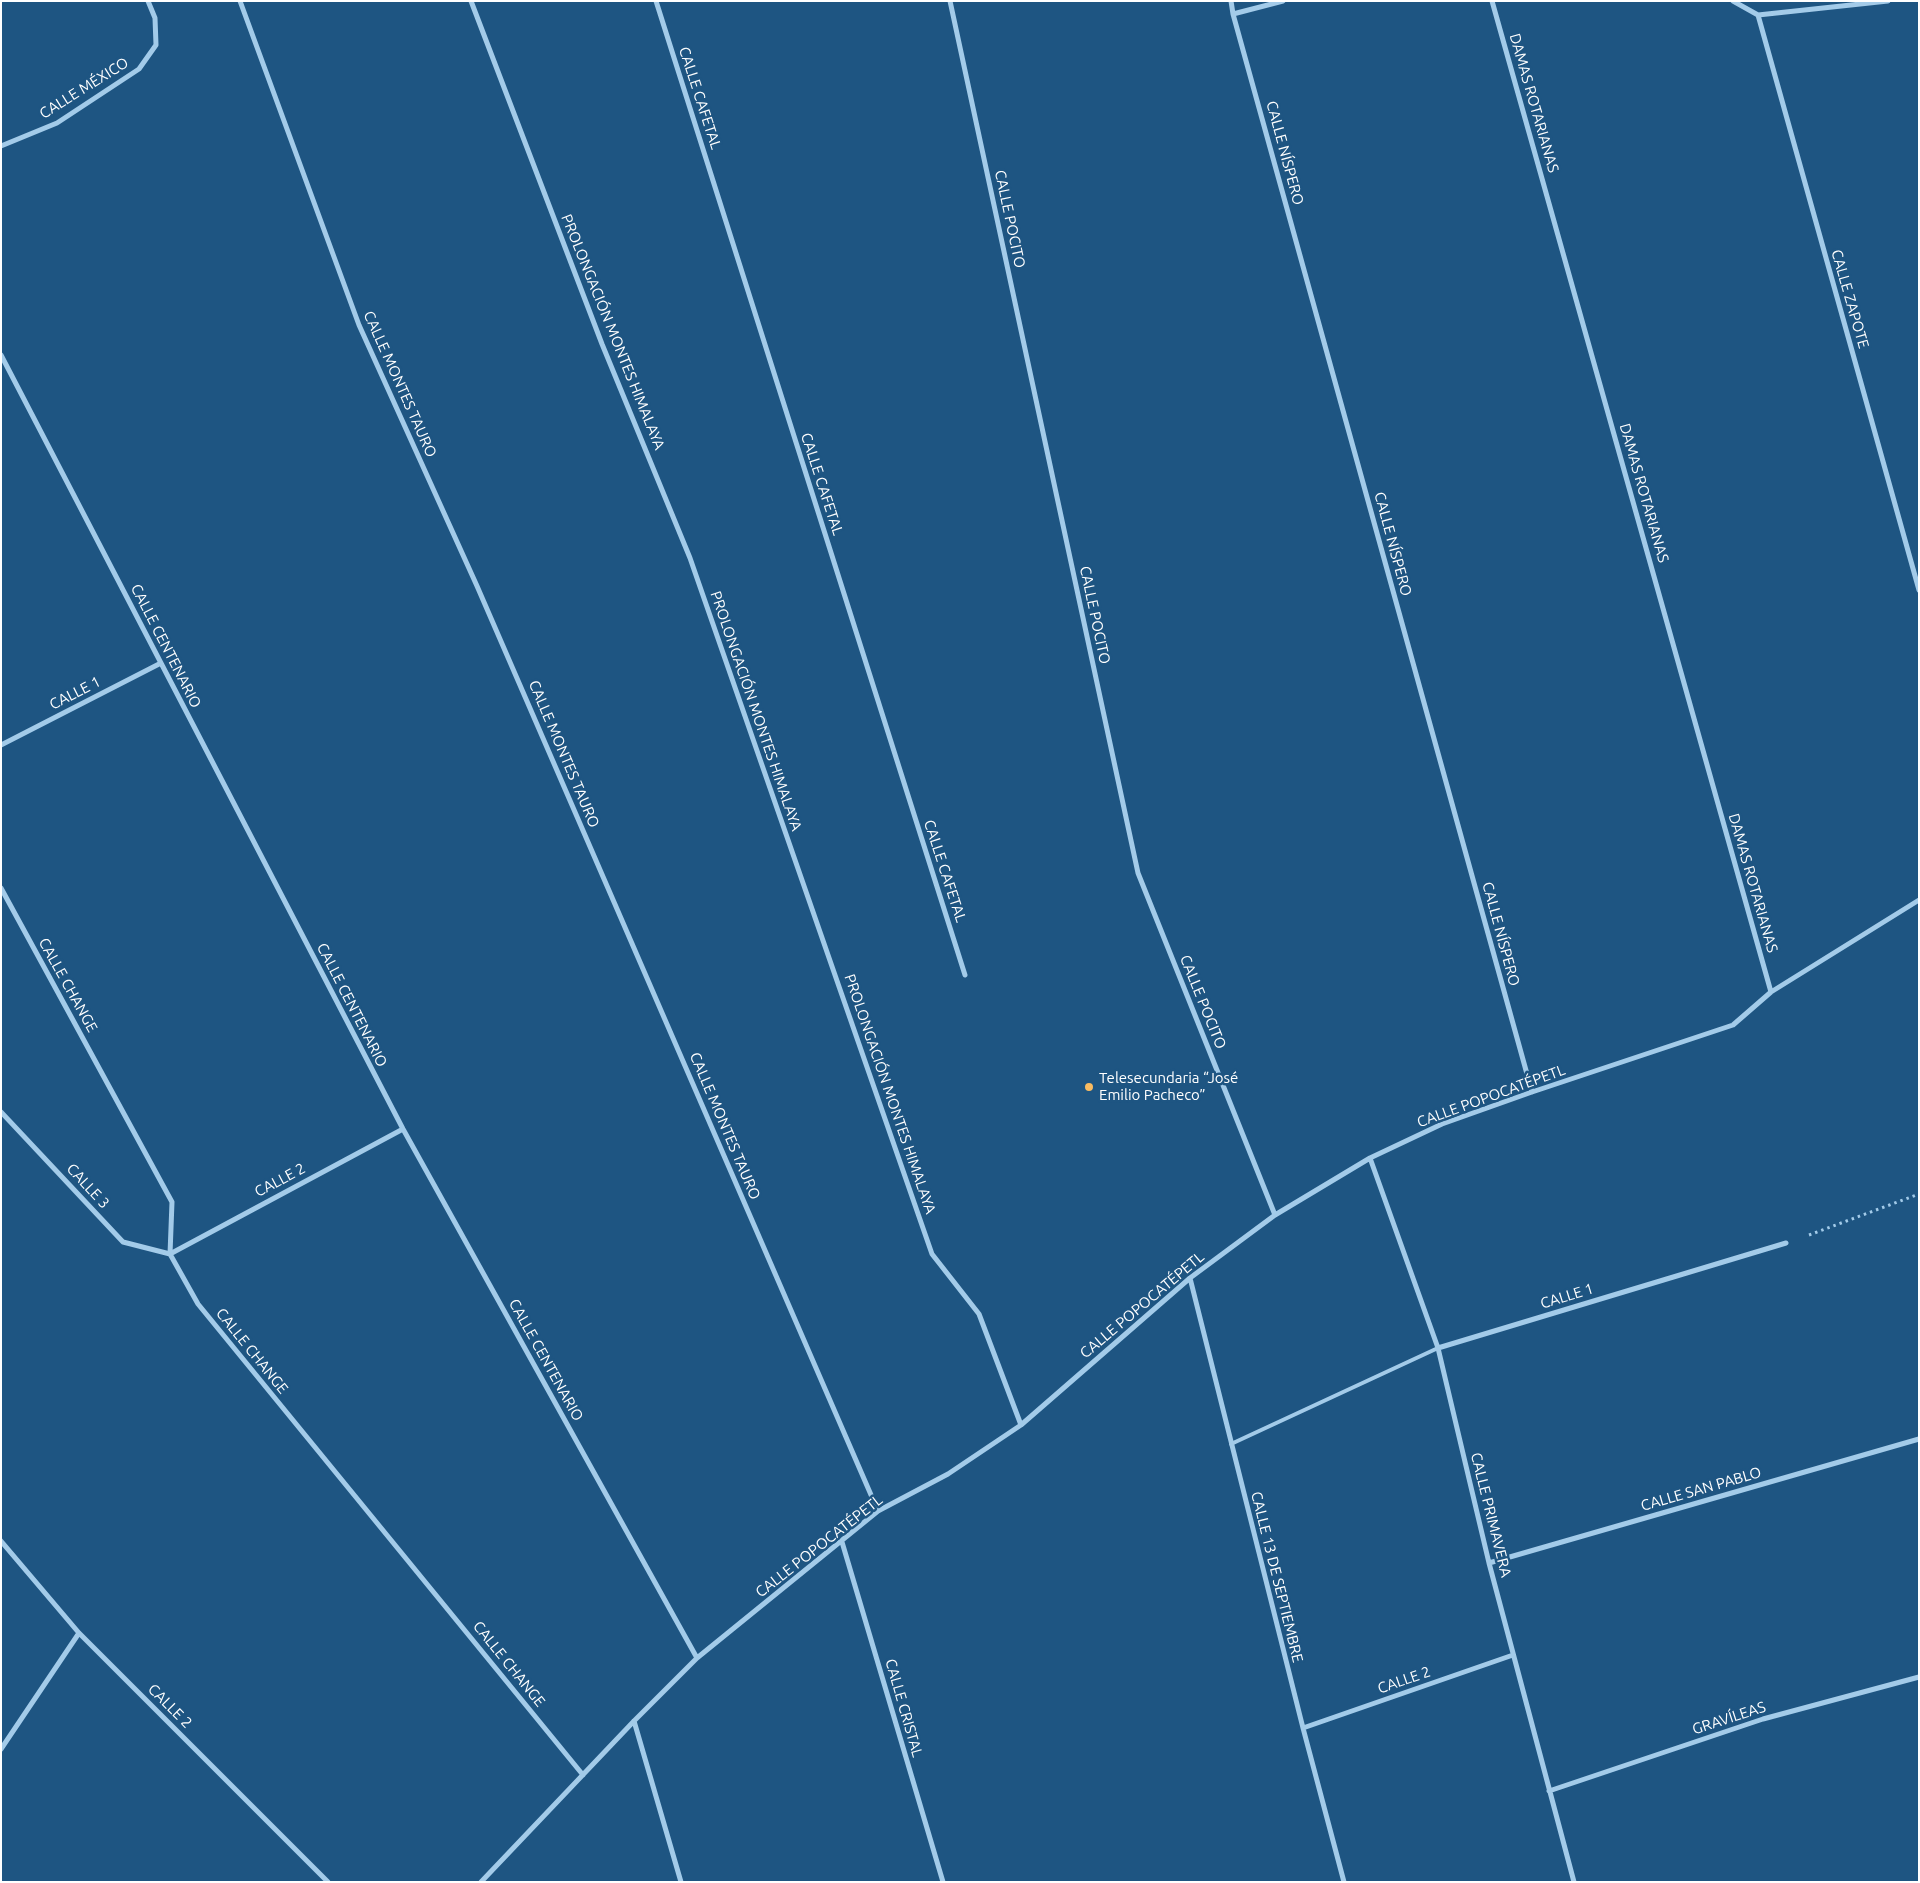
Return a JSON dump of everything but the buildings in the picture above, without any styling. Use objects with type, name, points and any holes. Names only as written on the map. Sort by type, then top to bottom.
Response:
[{"type":"street","name":"CALLE MÉXICO","points":[[1,146],[57,123],[139,69],[156,45],[155,18],[148,1]]},
{"type":"street","name":"CALLE MONTES TAURO","points":[[240,1],[359,325],[478,586],[878,1511]]},
{"type":"street","name":"PROLONGACIÓN MONTES HIMALAYA","points":[[471,1],[602,344],[690,558],[932,1254],[979,1314],[1021,1425]]},
{"type":"street","name":"CALLE CAFETAL","points":[[656,1],[965,975]]},
{"type":"street","name":"CALLE POCITO","points":[[950,1],[1138,874],[1275,1215]]},
{"type":"street","name":"CALLE NÍSPERO","points":[[1231,1],[1233,14],[1532,1092]]},
{"type":"street","points":[[1233,14],[1283,1]]},
{"type":"street","name":"DAMAS ROTARIANAS","points":[[1492,1],[1771,992]]},
{"type":"street","points":[[1733,1],[1758,15],[1888,1]]},
{"type":"street","name":"CALLE ZAPOTE","points":[[1758,15],[1919,590]]},
{"type":"street","name":"CALLE CENTENARIO","points":[[1,355],[402,1129],[697,1658]]},
{"type":"street","name":"CALLE 1","points":[[1,745],[161,664]]},
{"type":"street","name":"CALLE CHANGE","points":[[1,888],[172,1202],[170,1254],[198,1304],[583,1774]]},
{"type":"street","name":"CALLE POPOCATÉPETL","points":[[481,1882],[634,1721],[697,1658],[878,1511],[948,1474],[1021,1425],[1190,1278],[1275,1215],[1370,1158],[1442,1124],[1733,1025],[1771,992],[1919,900]]},
{"type":"street","name":"CALLE 3","points":[[1,1112],[123,1242],[170,1254]]},
{"type":"street","name":"CALLE 2","points":[[170,1254],[402,1129]]},
{"type":"street","name":"CALLE PRIMAVERA","points":[[1370,1158],[1438,1348],[1489,1562],[1574,1882]]},
{"type":"street","name":"CALLE 1","points":[[1438,1348],[1786,1243]]},
{"type":"street","name":"CALLE 13 DE SEPTIEMBRE","points":[[1190,1278],[1302,1728],[1344,1882]]},
{"type":"street","name":"CALLE SAN PABLO","points":[[1489,1562],[1919,1439]]},
{"type":"street","name":"CALLE 2","points":[[1,1541],[79,1633],[328,1882]]},
{"type":"street","name":"CALLE CRISTAL","points":[[842,1542],[943,1882]]},
{"type":"street","points":[[1,1749],[79,1633]]},
{"type":"street","name":"CALLE 2","points":[[1302,1728],[1513,1655]]},
{"type":"street","name":"GRAVÍLEAS","points":[[1549,1791],[1763,1719],[1919,1677]]},
{"type":"street","points":[[634,1721],[681,1882]]},
{"type":"lane","name":"CALLE 1","points":[[1231,1444],[1438,1348]]},
{"type":"path","points":[[1786,1243],[1919,1194]]},
{"type":"place","name":"Telesecundaria “José Emilio Pacheco”","points":[[1089,1087]]}]
